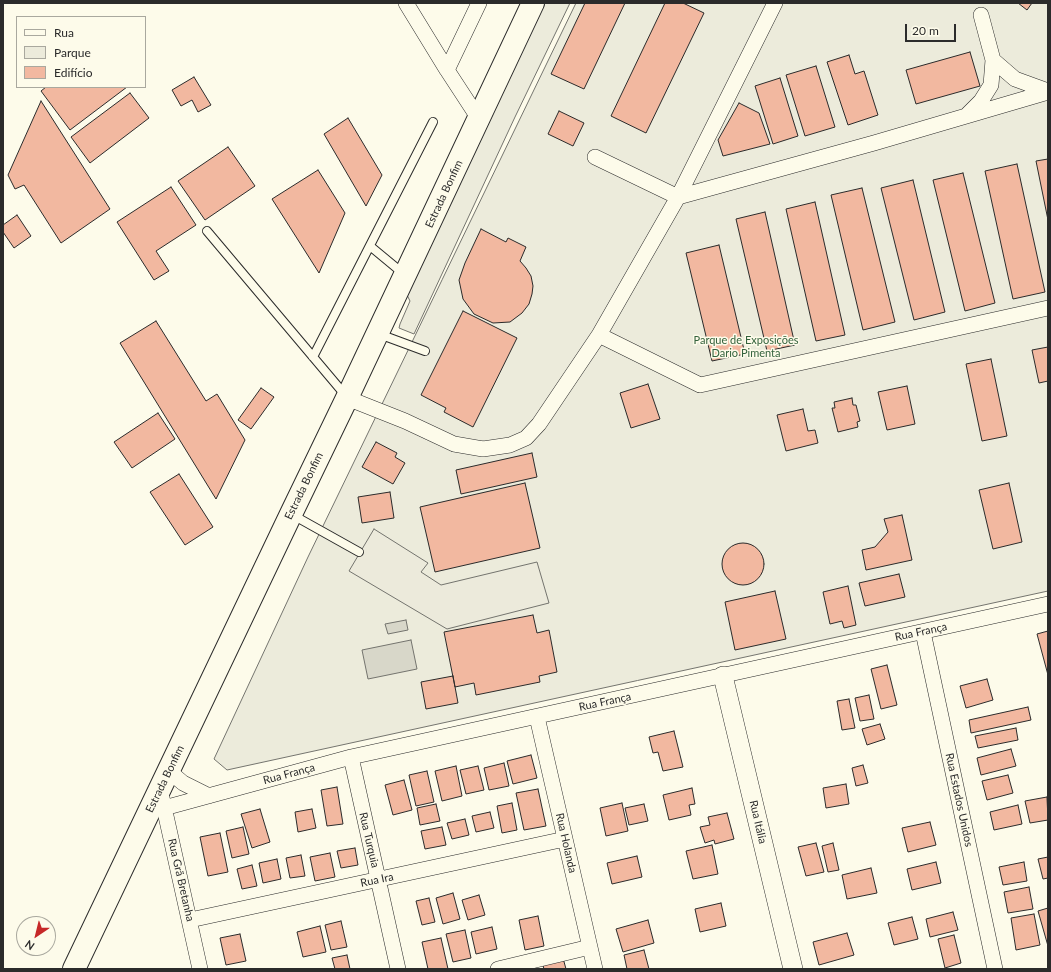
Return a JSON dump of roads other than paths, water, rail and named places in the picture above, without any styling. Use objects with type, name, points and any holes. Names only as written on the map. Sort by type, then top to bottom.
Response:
[{"type":"main road","name":"Estrada Bonfim","points":[[74,969],[164,790],[291,514],[533,3]]},
{"type":"street","points":[[406,3],[447,70],[479,118]]},
{"type":"street","points":[[447,70],[479,3]]},
{"type":"street","points":[[347,398],[405,421],[454,444],[483,449],[510,445],[526,438],[539,424],[598,334],[678,197],[775,3]]},
{"type":"street","points":[[967,116],[981,101],[991,84],[993,60],[981,15]]},
{"type":"street","points":[[993,60],[1015,79],[1048,92]]},
{"type":"street","points":[[595,156],[678,197],[1048,92]]},
{"type":"street","points":[[598,334],[700,385],[1048,308]]},
{"type":"street","name":"Rua França","points":[[164,790],[209,796],[351,757],[1048,604]]},
{"type":"street","name":"Rua Estados Unidos","points":[[923,632],[995,969]]},
{"type":"street","name":"Rua Itália","points":[[723,676],[793,969]]},
{"type":"street","name":"Rua Holanda","points":[[536,717],[595,969]]},
{"type":"street","name":"Rua Turquia","points":[[351,757],[398,969]]},
{"type":"street","points":[[164,790],[187,785],[209,796]]},
{"type":"street","name":"Rua Grã Bretanha","points":[[164,790],[200,969]]},
{"type":"street","name":"Rua Ira","points":[[190,920],[565,839]]},
{"type":"street","points":[[498,969],[590,948]]},
{"type":"lane","points":[[313,357],[433,122]]},
{"type":"lane","points":[[207,231],[347,398]]},
{"type":"lane","points":[[370,246],[405,275]]},
{"type":"lane","points":[[378,333],[425,351]]},
{"type":"lane","points":[[291,514],[359,552]]},
{"type":"park label","name":"Parque de Exposições Dario Pimenta","points":[[746,346]]}]
